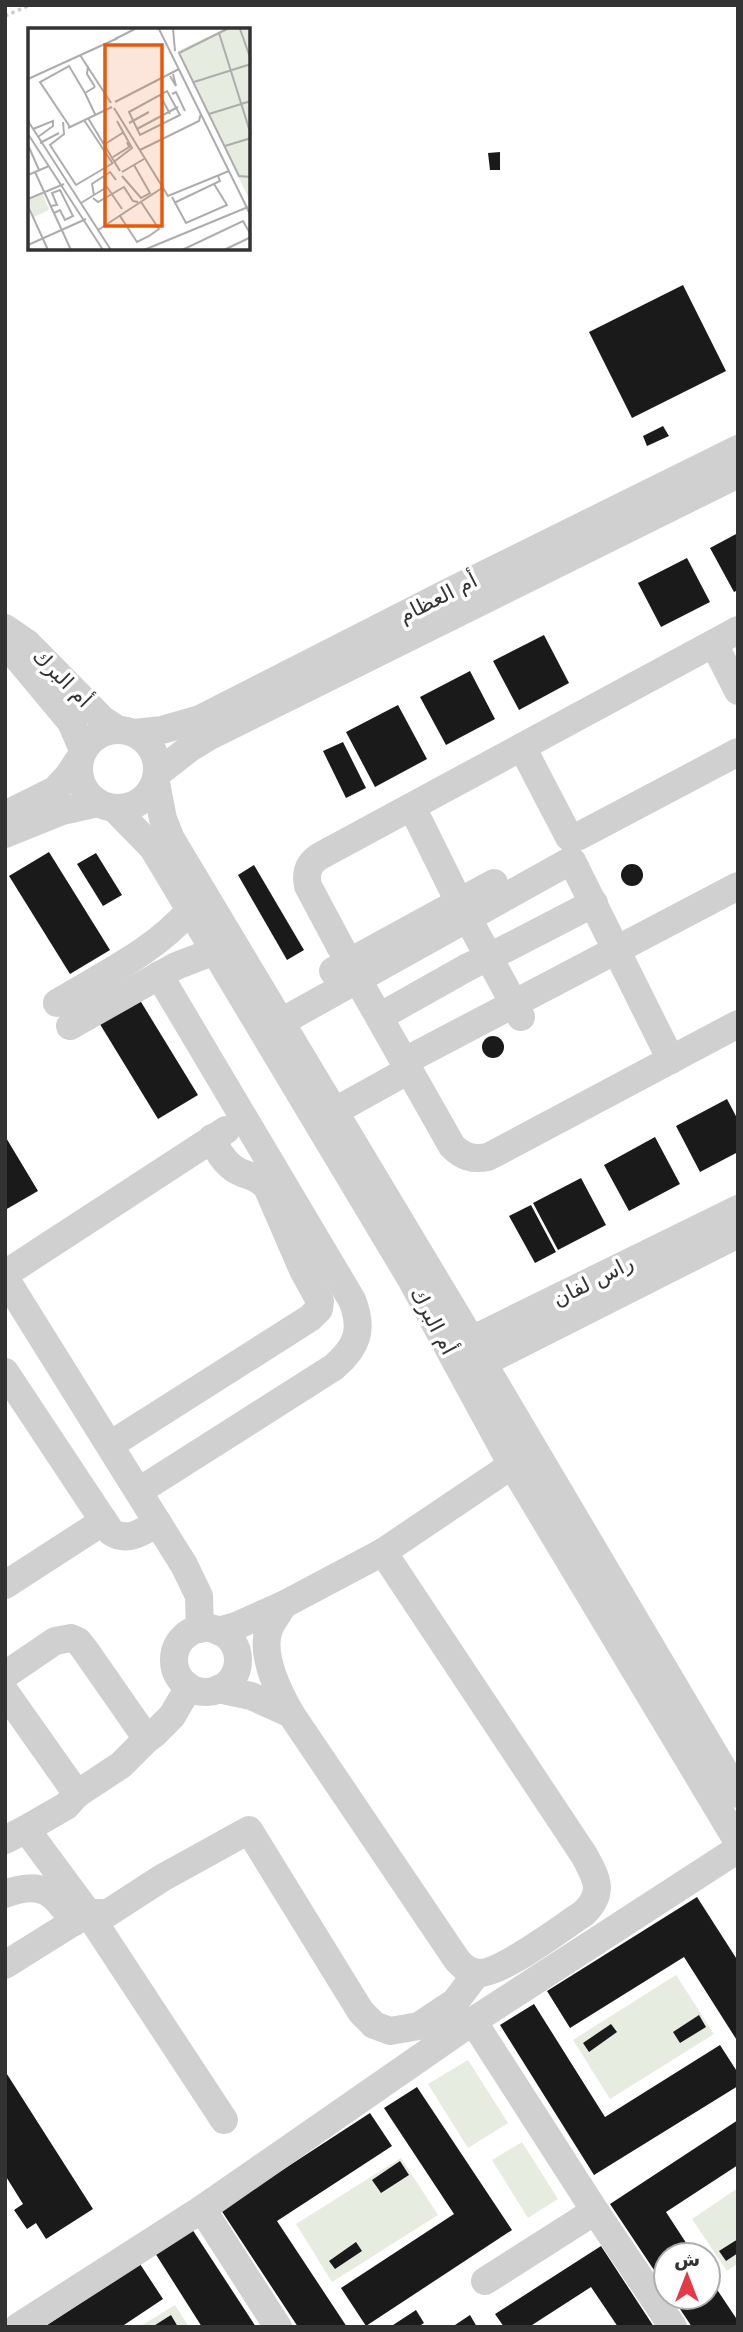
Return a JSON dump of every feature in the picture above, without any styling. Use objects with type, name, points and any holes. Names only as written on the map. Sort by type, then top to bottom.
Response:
[{"type":"street","name":"أم العظام","points":[[157,778],[190,748],[208,737],[738,449]]},
{"type":"street","name":"أم العظام","points":[[126,731],[162,730],[200,719],[738,474]]},
{"type":"street","name":"أم البرك","points":[[5,628],[27,643],[103,720],[126,731]]},
{"type":"street","name":"أم البرك","points":[[5,635],[11,649],[71,722],[82,754]]},
{"type":"street","points":[[738,691],[726,637],[322,855],[308,867],[306,877],[308,886],[353,970],[452,1146],[468,1158],[488,1157],[738,1024]]},
{"type":"street","points":[[5,815],[55,789],[68,776],[94,738],[126,731],[145,740],[158,761],[157,778],[147,797],[132,807],[106,806],[62,811],[5,834]]},
{"type":"street","points":[[522,747],[629,951],[679,1056]]},
{"type":"street","points":[[575,850],[738,752]]},
{"type":"street","points":[[82,754],[79,779],[90,797],[106,806]]},
{"type":"street","points":[[276,1014],[463,909],[738,769]]},
{"type":"street","name":"أم البرك","points":[[157,778],[163,819],[171,839],[335,1111],[466,1356],[738,1794]]},
{"type":"street","name":"أم البرك","points":[[106,806],[153,848],[215,951],[420,1274]]},
{"type":"street","points":[[412,807],[517,1010]]},
{"type":"street","points":[[575,850],[594,903],[629,951]]},
{"type":"street","points":[[335,1111],[629,951],[738,886]]},
{"type":"street","points":[[379,1017],[468,967],[594,903]]},
{"type":"street","points":[[629,951],[738,903]]},
{"type":"street","points":[[190,909],[176,926],[64,1015],[215,951]]},
{"type":"street","points":[[139,1491],[334,1367],[346,1356],[358,1332],[358,1320],[352,1300],[159,975]]},
{"type":"street","points":[[238,1660],[232,1641],[209,1630],[199,1596],[184,1565],[5,1276],[244,1118]]},
{"type":"street","points":[[110,1446],[310,1318],[319,1309],[320,1301],[303,1270],[267,1187],[259,1179],[241,1173],[225,1161],[212,1138]]},
{"type":"street","name":"راس لفان","points":[[466,1356],[738,1209]]},
{"type":"street","name":"راس لفان","points":[[466,1356],[738,1234]]},
{"type":"street","name":"أم البرك","points":[[466,1356],[512,1465],[738,1842]]},
{"type":"street","points":[[5,1371],[111,1532],[125,1537],[158,1523]]},
{"type":"street","points":[[291,1714],[251,1696],[218,1689],[199,1691],[189,1687],[176,1672],[175,1650],[184,1637],[236,1626],[284,1605],[383,1552],[512,1465]]},
{"type":"street","points":[[5,1586],[104,1521]]},
{"type":"street","points":[[284,1605],[267,1638],[275,1686],[291,1714],[457,1960],[465,1969],[477,1973],[494,1971],[584,1913],[593,1904],[597,1892],[596,1876],[383,1552]]},
{"type":"street","points":[[218,1689],[231,1681],[238,1660],[250,1640],[284,1605]]},
{"type":"street","points":[[5,1675],[55,1641],[71,1638],[78,1641],[146,1739]]},
{"type":"street","points":[[189,1687],[172,1716],[121,1765],[77,1794],[66,1806],[15,1834],[81,1918],[217,2125]]},
{"type":"street","points":[[5,1692],[77,1794]]},
{"type":"street","points":[[5,1965],[81,1918],[108,1913],[162,1878],[248,1830],[361,2012],[374,2025],[390,2031],[419,2026],[455,2002],[477,1973]]},
{"type":"street","points":[[19,2327],[202,2209],[473,2021],[738,1849]]},
{"type":"street","points":[[5,1895],[18,1889],[35,1887],[45,1890],[81,1918]]},
{"type":"street","points":[[473,2021],[673,2327]]},
{"type":"street","points":[[202,2209],[278,2327]]},
{"type":"street","points":[[485,2281],[595,2211]]},
{"type":"path","points":[[5,16],[30,5]]},
{"type":"shaded area","points":[[676,1975],[714,2034],[610,2099],[573,2040]]},
{"type":"shaded area","points":[[468,2060],[508,2123],[468,2148],[428,2084]]},
{"type":"shaded area","points":[[522,2142],[558,2199],[528,2218],[492,2160]]},
{"type":"shaded area","points":[[401,2158],[438,2215],[332,2282],[296,2224]]},
{"type":"shaded area","points":[[738,2188],[738,2263],[727,2271],[722,2264],[722,2241],[707,2241],[692,2219]]},
{"type":"shaded area","points":[[175,2305],[189,2327],[139,2327]]},
{"type":"building","points":[[500,152],[500,170],[490,170],[488,153]]},
{"type":"building","points":[[683,285],[726,371],[632,418],[589,332]]},
{"type":"building","points":[[663,426],[669,436],[647,446],[643,436]]},
{"type":"building","points":[[738,533],[738,590],[734,592],[710,548]]},
{"type":"building","points":[[687,558],[710,602],[661,627],[638,583]]},
{"type":"building","points":[[544,635],[569,683],[519,710],[493,661]]},
{"type":"building","points":[[470,671],[495,719],[446,745],[420,697]]},
{"type":"building","points":[[398,705],[427,759],[375,787],[346,732]]},
{"type":"building","points":[[343,742],[366,788],[346,798],[323,751]]},
{"type":"building","points":[[49,852],[110,950],[70,974],[9,876]]},
{"type":"building","points":[[96,853],[122,895],[103,906],[77,864]]},
{"type":"building","points":[[632,864],[640,867],[643,875],[640,883],[632,886],[624,883],[621,875],[624,867]]},
{"type":"building","points":[[254,865],[304,950],[287,960],[238,875]]},
{"type":"building","points":[[138,997],[198,1095],[158,1119],[98,1021]]},
{"type":"building","points":[[493,1036],[501,1039],[504,1047],[501,1055],[493,1058],[485,1055],[482,1047],[485,1039]]},
{"type":"building","points":[[727,1099],[738,1120],[738,1152],[700,1172],[676,1126]]},
{"type":"building","points":[[5,1136],[38,1191],[5,1210]]},
{"type":"building","points":[[655,1137],[680,1184],[629,1211],[604,1165]]},
{"type":"building","points":[[581,1178],[606,1225],[558,1250],[533,1203]]},
{"type":"building","points":[[531,1205],[556,1252],[535,1263],[509,1216]]},
{"type":"building","points":[[697,1897],[738,1961],[738,2042],[684,1957],[570,2028],[547,1991]]},
{"type":"building","points":[[534,2004],[605,2117],[720,2045],[738,2073],[738,2086],[594,2175],[500,2025]]},
{"type":"building","points":[[699,2015],[706,2027],[680,2043],[673,2032]]},
{"type":"building","points":[[611,2024],[617,2032],[589,2052],[583,2043]]},
{"type":"building","points":[[5,2071],[93,2209],[46,2239],[36,2223],[27,2229],[14,2210],[23,2204],[5,2175]]},
{"type":"building","points":[[417,2087],[512,2230],[366,2326],[341,2288],[454,2214],[384,2108]]},
{"type":"building","points":[[370,2113],[392,2146],[277,2221],[347,2327],[298,2327],[221,2210]]},
{"type":"building","points":[[738,2120],[738,2165],[666,2212],[685,2241],[652,2241],[652,2267],[610,2204]]},
{"type":"building","points":[[400,2161],[409,2175],[381,2193],[372,2180]]},
{"type":"building","points":[[192,2229],[256,2327],[202,2327],[155,2253]]},
{"type":"building","points":[[738,2239],[738,2253],[726,2261],[722,2249]]},
{"type":"building","points":[[356,2242],[362,2251],[335,2269],[329,2261]]},
{"type":"building","points":[[601,2246],[654,2327],[618,2327],[591,2287],[529,2327],[504,2327],[495,2314]]},
{"type":"building","points":[[140,2264],[163,2299],[121,2327],[44,2327]]},
{"type":"building","points":[[722,2297],[738,2321],[738,2327],[692,2327],[681,2311],[722,2311]]},
{"type":"building","points":[[416,2310],[424,2323],[418,2327],[390,2327]]},
{"type":"building","points":[[171,2315],[178,2327],[152,2327]]},
{"type":"building","points":[[470,2315],[477,2327],[452,2327]]}]
